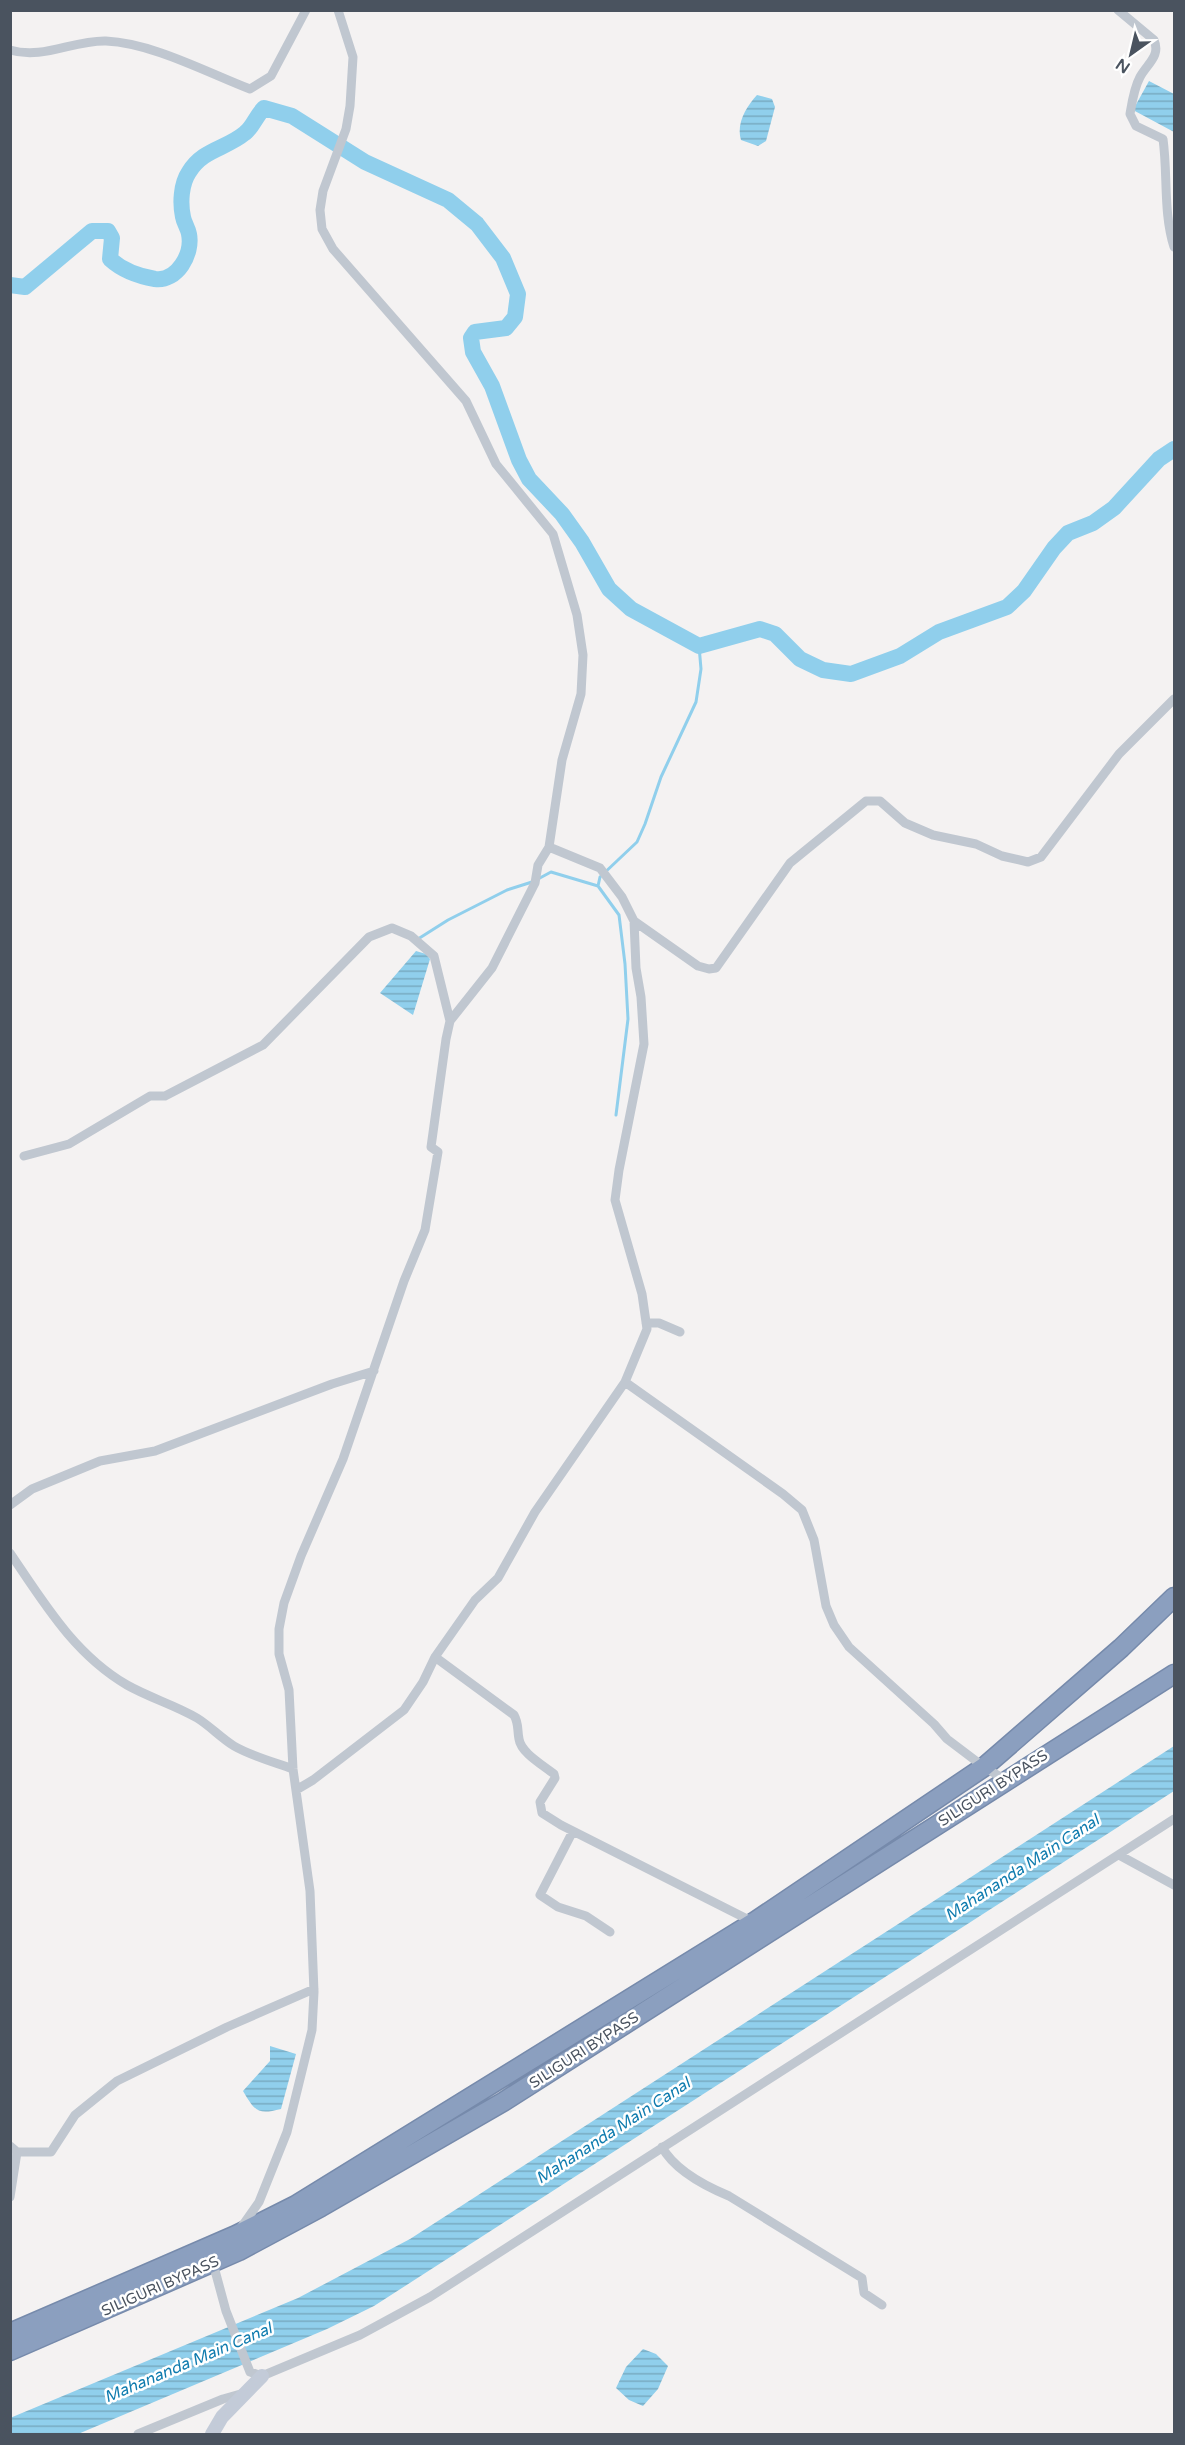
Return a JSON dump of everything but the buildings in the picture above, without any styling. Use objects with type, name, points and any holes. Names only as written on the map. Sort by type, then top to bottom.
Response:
[{"type":"highway","points":[[10,2333],[238,2243],[754,1922],[984,1767],[1121,1648],[1174,1597]]},
{"type":"highway","name":"SILIGURI BYPASS","points":[[10,2351],[213,2263],[238,2243],[341,2196],[503,2102],[1174,1674]]},
{"type":"street","points":[[10,50],[35,54],[75,44],[104,41],[136,44],[250,89],[271,76],[306,10]]},
{"type":"street","points":[[238,2243],[260,2202],[288,2132],[312,2030],[314,1989],[310,1891],[293,1769],[289,1690],[279,1654],[279,1629],[284,1603],[301,1556],[343,1459],[404,1281],[425,1230],[438,1152],[431,1147],[450,1021],[492,968],[535,883],[538,866],[549,847],[562,760],[581,694],[583,655],[577,615],[553,534],[496,464],[466,401],[333,249],[322,229],[320,210],[323,191],[346,129],[353,57],[338,10]]},
{"type":"street","points":[[1118,10],[1154,40],[1157,47],[1155,56],[1139,78],[1130,114],[1136,126],[1163,139],[1166,163],[1167,226],[1174,247]]},
{"type":"street","points":[[549,847],[600,868],[609,877],[634,921],[698,966],[716,968],[790,863],[866,801],[880,801],[905,822],[933,835],[976,844],[1002,856],[1028,862],[1041,857],[1119,754],[1174,699]]},
{"type":"street","points":[[296,1790],[313,1780],[404,1710],[423,1682],[435,1657],[475,1600],[498,1578],[535,1512],[625,1382],[647,1329],[642,1294],[615,1200],[644,1044],[641,997],[636,968],[634,921]]},
{"type":"street","points":[[24,1156],[69,1144],[150,1096],[165,1096],[263,1045],[369,937],[392,928],[411,936],[434,956],[450,1021]]},
{"type":"street","points":[[646,1323],[659,1323],[680,1332]]},
{"type":"street","points":[[10,1505],[32,1489],[100,1461],[155,1451],[332,1384],[374,1371]]},
{"type":"street","points":[[625,1382],[783,1494],[802,1510],[814,1540],[826,1606],[834,1624],[849,1647],[934,1724],[947,1739],[984,1767],[1006,1780]]},
{"type":"street","points":[[10,1553],[54,1619],[70,1638],[108,1673],[145,1695],[167,1702],[198,1719],[235,1746],[293,1769]]},
{"type":"street","points":[[435,1657],[514,1715],[519,1723],[519,1741],[522,1746],[554,1774],[555,1778],[540,1802],[542,1813],[770,1932]]},
{"type":"street","points":[[212,2434],[222,2417],[246,2393],[256,2374],[360,2335],[430,2297],[1174,1819]]},
{"type":"street","points":[[573,1831],[540,1895],[558,1907],[586,1916],[610,1932]]},
{"type":"street","points":[[1119,1855],[1174,1886]]},
{"type":"street","points":[[10,2197],[14,2149],[51,2152],[75,2115],[117,2081],[227,2027],[314,1989]]},
{"type":"street","points":[[662,2147],[676,2163],[708,2187],[747,2207],[862,2278],[864,2294],[882,2305]]},
{"type":"street","points":[[213,2263],[226,2311],[256,2374]]},
{"type":"street","points":[[138,2434],[223,2399],[246,2393]]},
{"type":"water","points":[[1149,81],[1174,94],[1174,132],[1133,110]]},
{"type":"water","points":[[757,95],[772,99],[775,107],[766,141],[758,146],[741,140],[740,134],[743,116]]},
{"type":"water","points":[[416,951],[426,954],[430,959],[413,1015],[380,993]]},
{"type":"water","name":"Mahananda Main Canal","points":[[1174,1746],[1174,1791],[374,2306],[327,2329],[78,2434],[11,2434],[10,2418],[298,2298],[410,2239]]},
{"type":"water","points":[[270,2046],[296,2054],[281,2109],[267,2112],[254,2107],[243,2091],[270,2061]]},
{"type":"water","points":[[643,2349],[656,2354],[668,2366],[658,2389],[643,2406],[629,2400],[616,2388],[626,2367]]},
{"type":"waterway","points":[[10,285],[25,287],[92,231],[108,231],[112,238],[110,259],[125,269],[155,279],[170,276],[182,265],[190,242],[183,217],[182,194],[186,177],[195,164],[201,158],[245,133],[264,108],[292,116],[365,162],[448,200],[477,224],[503,258],[518,294],[515,317],[506,328],[475,332],[471,338],[473,352],[492,386],[519,460],[529,479],[562,514],[582,542],[609,589],[631,609],[699,646],[760,629],[775,634],[800,659],[823,670],[851,674],[900,656],[939,632],[1007,607],[1024,591],[1054,548],[1068,533],[1093,523],[1114,508],[1159,459],[1174,449]]},
{"type":"waterway","points":[[616,1115],[628,1019],[625,964],[619,915],[598,886],[600,877],[637,842],[645,824],[661,777],[696,702],[701,669],[699,646]]},
{"type":"waterway","points":[[538,879],[551,872],[598,886]]},
{"type":"waterway","points":[[418,939],[448,920],[507,890],[532,882]]}]
